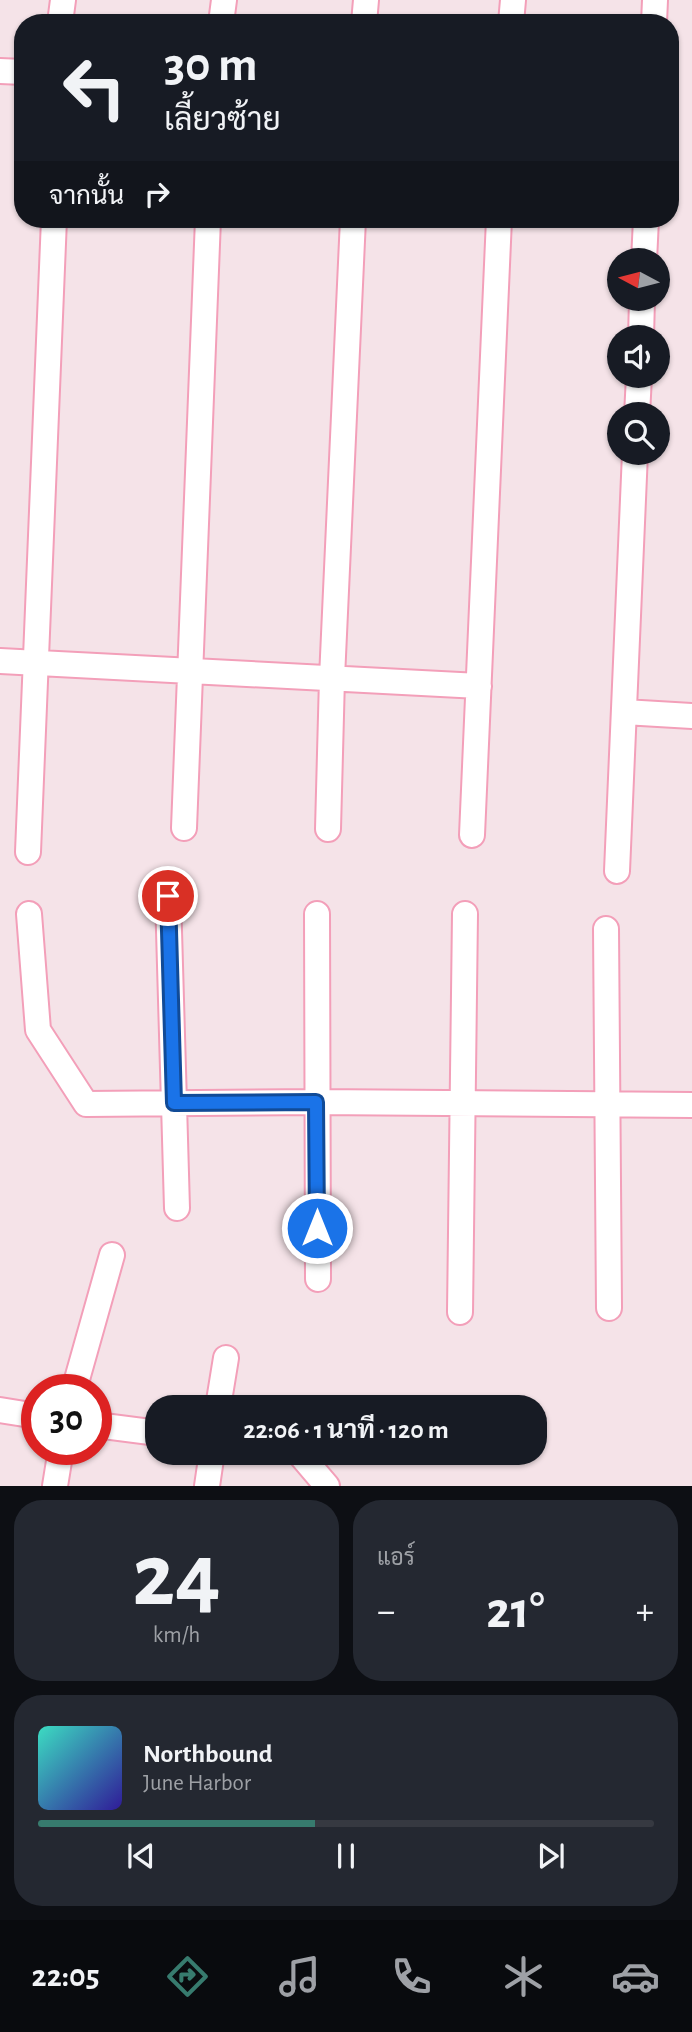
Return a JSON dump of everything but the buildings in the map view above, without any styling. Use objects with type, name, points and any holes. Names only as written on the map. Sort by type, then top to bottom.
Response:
[{"type":"street","points":[[28,852],[54,228]]},
{"type":"street","points":[[184,828],[188,671],[208,228]]},
{"type":"street","points":[[328,830],[332,678],[353,228]]},
{"type":"street","points":[[472,835],[499,228]]},
{"type":"street","points":[[645,248],[646,228]]},
{"type":"street","points":[[617,871],[634,465]]},
{"type":"street","points":[[0,661],[479,686]]},
{"type":"street","points":[[624,712],[692,716]]},
{"type":"street","points":[[168,896],[177,1208]]},
{"type":"street","points":[[29,914],[38,1030],[86,1104],[316,1102],[692,1105]]},
{"type":"street","points":[[317,914],[317,1279]]},
{"type":"street","points":[[460,1312],[465,914]]},
{"type":"street","points":[[606,929],[609,1308]]},
{"type":"street","points":[[79,1374],[113,1255]]},
{"type":"street","points":[[220,1395],[226,1358]]},
{"type":"street","points":[[0,1410],[21,1413]]},
{"type":"street","points":[[112,1427],[145,1431]]},
{"type":"street","points":[[55,1486],[58,1465]]},
{"type":"street","points":[[206,1486],[210,1465]]},
{"type":"street","points":[[309,1465],[327,1486]]},
{"type":"route","points":[[168,896],[174,1103],[316,1102],[317,1228]]}]
